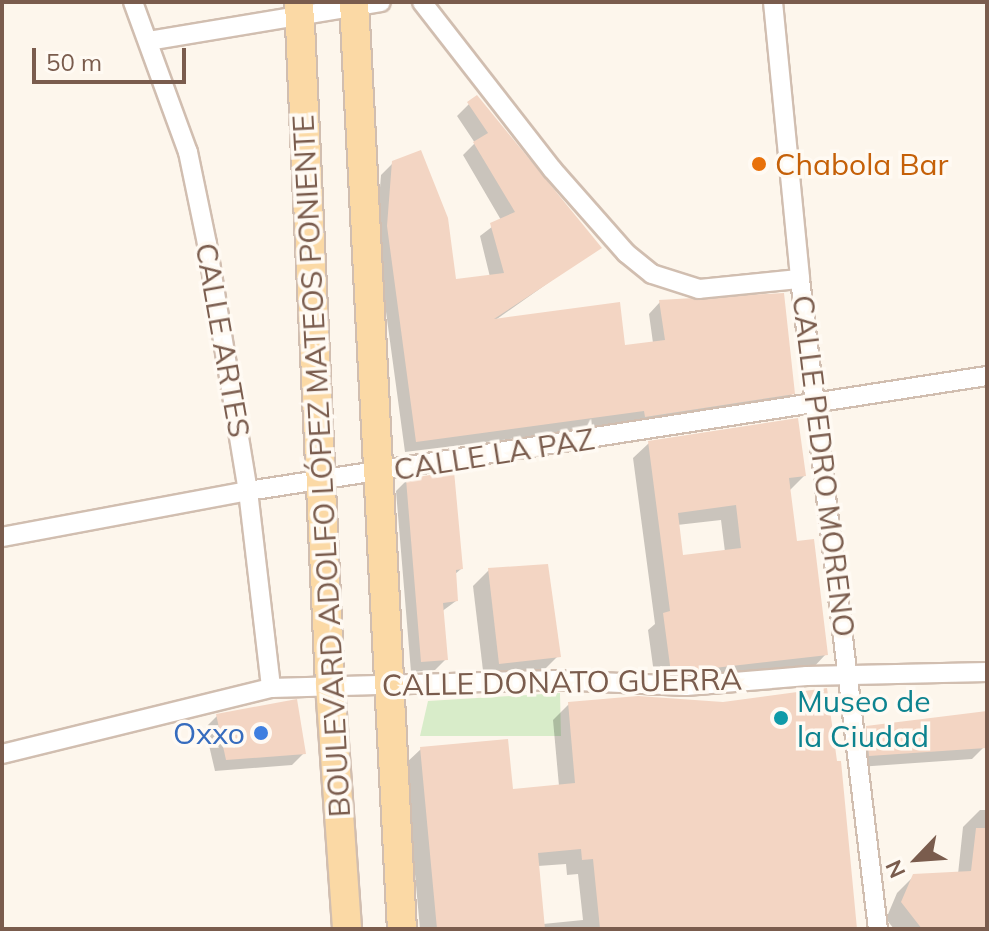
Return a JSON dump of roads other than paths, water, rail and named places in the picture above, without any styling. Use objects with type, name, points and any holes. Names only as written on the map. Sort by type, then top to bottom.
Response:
[{"type":"main road","name":"BOULEVARD ADOLFO LÓPEZ MATEOS PONIENTE","points":[[363,3],[376,472],[392,686],[402,929]]},
{"type":"main road","name":"BOULEVARD ADOLFO LÓPEZ MATEOS PONIENTE","points":[[298,7],[330,685],[347,929]]},
{"type":"street","name":"CALLE ARTES","points":[[133,2],[188,152],[248,491],[271,688]]},
{"type":"street","points":[[422,2],[552,169],[626,253],[652,274],[699,289],[800,279]]},
{"type":"street","name":"CALLE PEDRO MORENO","points":[[773,2],[800,279],[851,674],[878,929]]},
{"type":"street","points":[[149,41],[298,7],[363,3]]},
{"type":"street","name":"CALLE LA PAZ","points":[[2,537],[248,491],[816,406],[987,376]]},
{"type":"street","name":"CALLE DONATO GUERRA","points":[[2,754],[271,688],[556,680],[686,686],[851,674],[987,672]]},
{"type":"place","name":"Chabola Bar","points":[[759,164]]},
{"type":"place","name":"Museo de la Ciudad","points":[[781,718]]},
{"type":"place","name":"Oxxo","points":[[261,733]]}]
